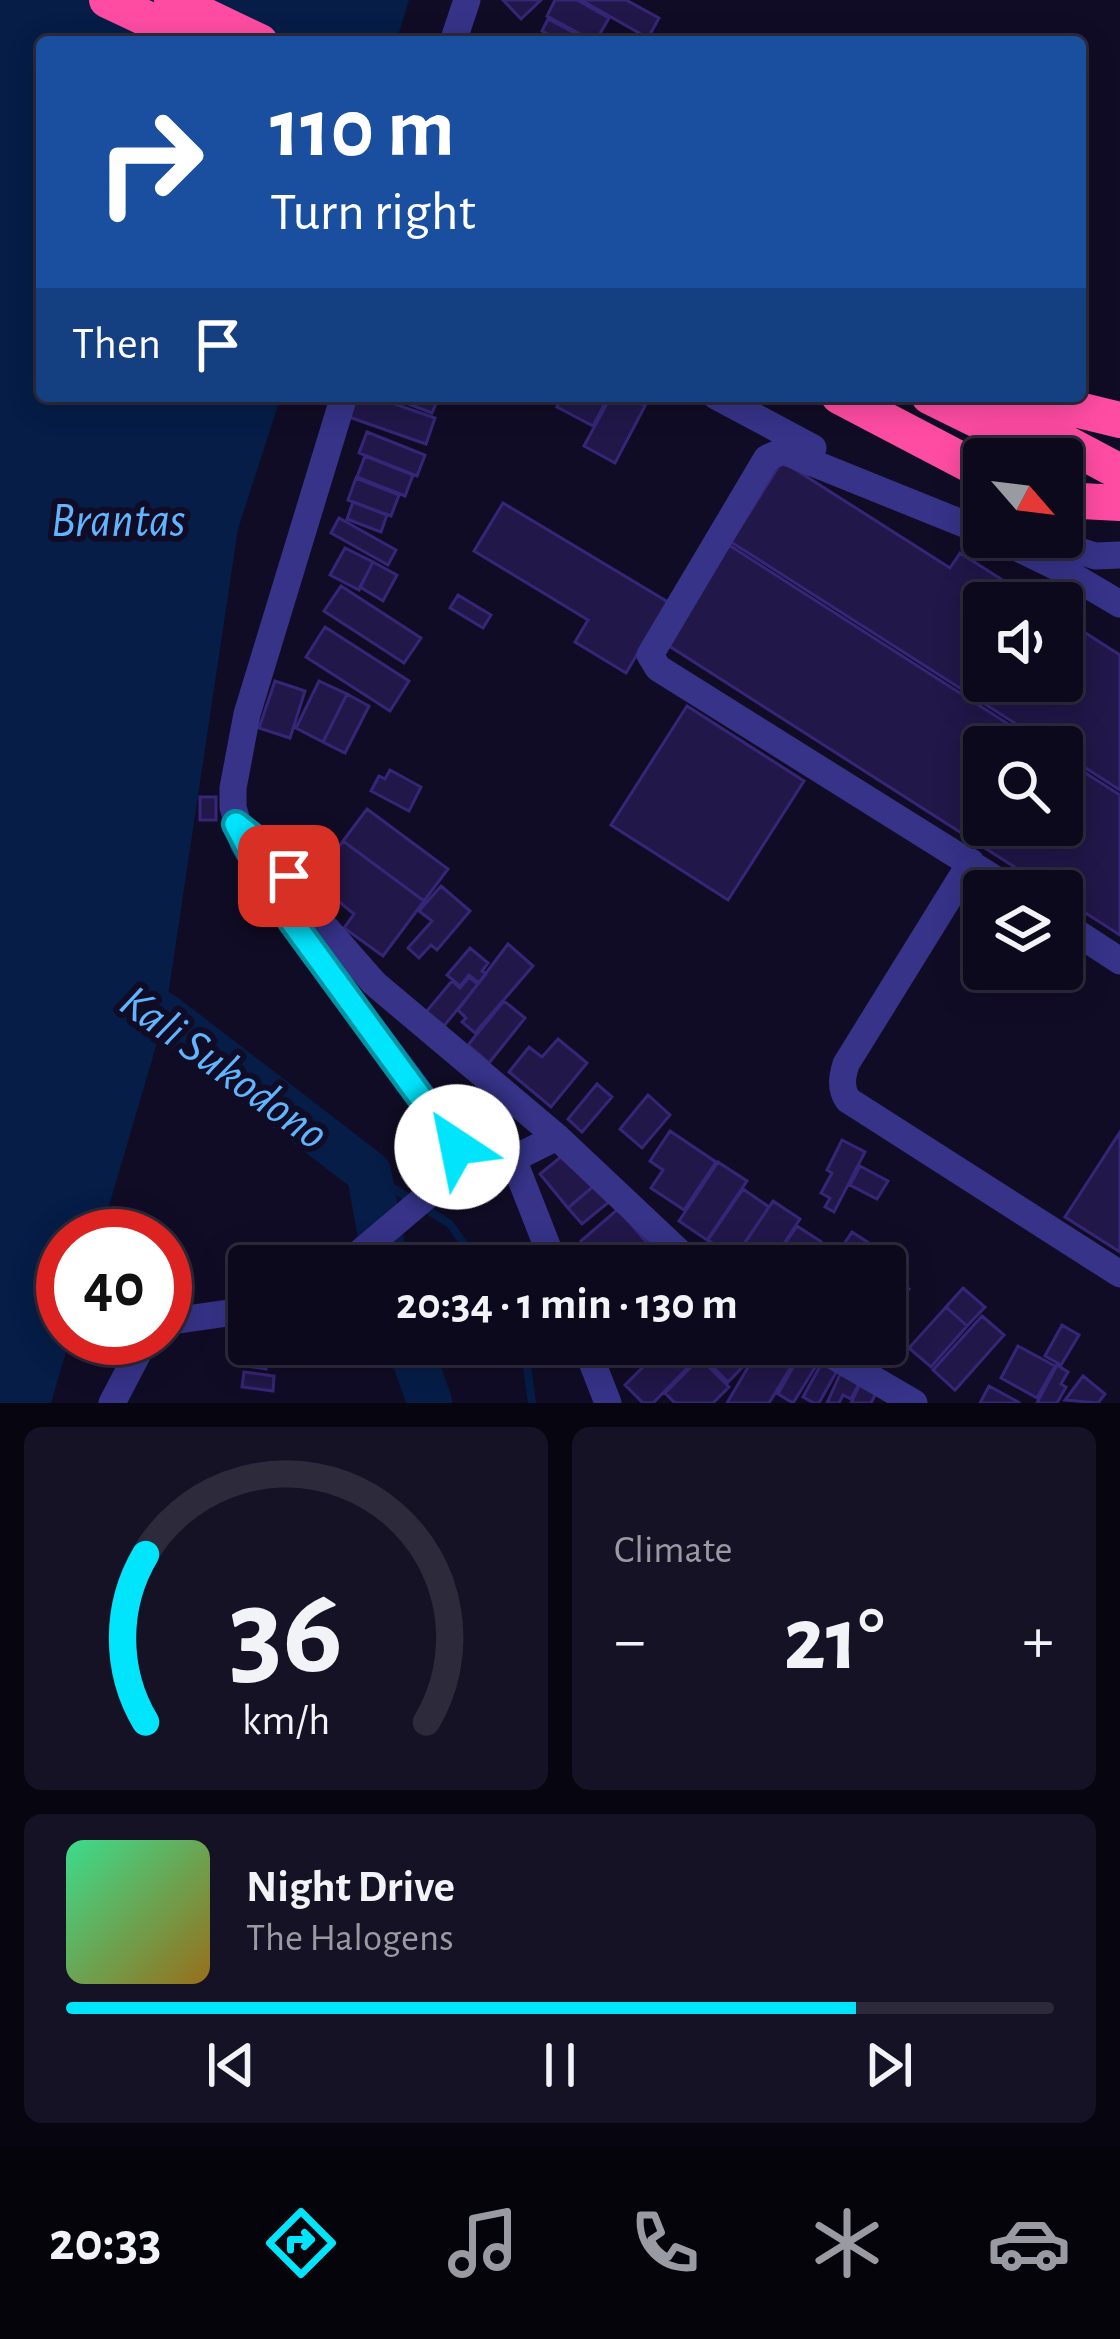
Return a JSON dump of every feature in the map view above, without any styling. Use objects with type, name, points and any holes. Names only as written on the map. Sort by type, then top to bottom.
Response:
[{"type":"highway","points":[[107,0],[183,36]]},
{"type":"highway","points":[[172,0],[247,36]]},
{"type":"highway","points":[[850,402],[963,461]]},
{"type":"highway","points":[[941,402],[1012,438]]},
{"type":"highway","points":[[988,402],[1120,472]]},
{"type":"highway","points":[[1046,402],[1120,420]]},
{"type":"highway","points":[[1083,476],[1120,498]]},
{"type":"highway","points":[[1083,499],[1120,498]]},
{"type":"street","points":[[455,36],[467,0]]},
{"type":"street","points":[[342,402],[247,714],[232,788],[236,824],[274,897],[451,1134],[458,1160],[453,1174],[369,1245]]},
{"type":"street","points":[[727,402],[811,447],[963,508]]},
{"type":"street","points":[[963,523],[784,451],[776,452],[766,458],[650,655],[658,668],[983,870]]},
{"type":"street","points":[[1083,552],[1120,555]]},
{"type":"street","points":[[1038,558],[1120,604]]},
{"type":"street","points":[[236,824],[274,854],[318,919],[409,1016],[556,1137],[672,1245]]},
{"type":"street","points":[[971,862],[846,1064],[844,1094],[1120,1274]]},
{"type":"street","points":[[1083,937],[1120,962]]},
{"type":"street","points":[[458,1160],[513,1160],[556,1137]]},
{"type":"street","points":[[513,1160],[547,1245]]},
{"type":"street","points":[[192,1318],[228,1313]]},
{"type":"street","points":[[112,1403],[131,1365]]},
{"type":"street","points":[[593,1365],[608,1403]]},
{"type":"street","points":[[849,1365],[914,1403]]},
{"type":"water","name":"Brantas","points":[[0,0],[409,0],[398,36],[36,36],[36,402],[279,402],[238,529],[165,1016],[108,1209],[36,1209],[36,1365],[62,1365],[51,1403],[0,1403]]},
{"type":"building","points":[[503,0],[541,0],[521,19]]},
{"type":"building","points":[[555,0],[577,0],[609,18],[598,36],[584,36],[547,16]]},
{"type":"building","points":[[581,0],[626,0],[659,18],[649,36]]},
{"type":"building","points":[[548,19],[580,36],[551,36],[542,31]]},
{"type":"building","points":[[352,402],[389,402],[435,418],[426,444],[346,416]]},
{"type":"building","points":[[403,402],[437,402],[432,413]]},
{"type":"building","points":[[560,402],[606,402],[593,426],[557,407]]},
{"type":"building","points":[[608,402],[645,406],[615,463],[584,446]]},
{"type":"building","points":[[367,432],[425,455],[417,476],[359,453]]},
{"type":"building","points":[[365,456],[413,475],[405,496],[357,477]]},
{"type":"building","points":[[782,461],[950,568],[960,553],[1006,582],[963,582],[963,690],[731,542]]},
{"type":"building","points":[[356,478],[399,495],[391,516],[348,500]]},
{"type":"building","points":[[353,502],[387,515],[381,532],[347,519]]},
{"type":"building","points":[[503,503],[668,602],[626,673],[575,642],[588,620],[474,551]]},
{"type":"building","points":[[339,518],[396,550],[388,565],[331,533]]},
{"type":"building","points":[[729,545],[963,695],[963,702],[974,702],[1011,726],[963,726],[963,834],[666,644]]},
{"type":"building","points":[[345,548],[373,562],[359,590],[330,575]]},
{"type":"building","points":[[373,562],[397,575],[383,601],[360,587]]},
{"type":"building","points":[[341,586],[421,638],[404,663],[324,611]]},
{"type":"building","points":[[458,595],[491,615],[483,628],[450,608]]},
{"type":"building","points":[[325,627],[409,681],[390,711],[306,657]]},
{"type":"building","points":[[1083,631],[1120,655],[1120,790],[1083,766],[1083,726],[1019,726],[982,702],[1083,702]]},
{"type":"building","points":[[275,681],[305,691],[290,738],[259,728]]},
{"type":"building","points":[[319,681],[347,694],[323,742],[296,728]]},
{"type":"building","points":[[347,694],[369,706],[345,753],[323,742]]},
{"type":"building","points":[[687,706],[804,781],[728,900],[611,825]]},
{"type":"building","points":[[390,770],[421,787],[409,811],[371,791],[379,776],[385,779]]},
{"type":"building","points":[[1083,771],[1120,795],[1120,935],[1083,911],[1083,870],[1019,870],[982,846],[1083,846]]},
{"type":"building","points":[[200,797],[216,797],[216,820],[200,820]]},
{"type":"building","points":[[367,809],[448,869],[424,901],[343,841]]},
{"type":"building","points":[[343,841],[424,901],[383,956],[344,928],[354,914],[314,881]]},
{"type":"building","points":[[441,886],[470,911],[437,950],[431,945],[419,958],[408,948],[432,921],[419,911]]},
{"type":"building","points":[[508,944],[533,966],[475,1033],[462,1022],[466,1018],[458,1010]]},
{"type":"building","points":[[470,948],[488,963],[482,971],[486,974],[479,983],[469,975],[460,986],[447,975]]},
{"type":"building","points":[[469,977],[478,984],[444,1026],[426,1012],[452,981],[460,988]]},
{"type":"building","points":[[504,1001],[525,1018],[489,1063],[468,1045]]},
{"type":"building","points":[[558,1039],[587,1063],[551,1107],[509,1072],[529,1047],[542,1057]]},
{"type":"building","points":[[597,1084],[612,1097],[582,1132],[568,1119]]},
{"type":"building","points":[[648,1095],[670,1115],[642,1148],[620,1129]]},
{"type":"building","points":[[670,1131],[716,1162],[684,1210],[651,1188],[663,1170],[650,1161]]},
{"type":"building","points":[[1120,1132],[1120,1252],[1065,1217]]},
{"type":"building","points":[[842,1140],[865,1152],[834,1212],[825,1207],[830,1198],[821,1193]]},
{"type":"building","points":[[568,1151],[596,1184],[568,1208],[540,1174]]},
{"type":"building","points":[[718,1162],[747,1181],[707,1240],[679,1221]]},
{"type":"building","points":[[860,1166],[888,1181],[877,1199],[850,1185]]},
{"type":"building","points":[[596,1184],[610,1201],[582,1224],[568,1208]]},
{"type":"building","points":[[743,1189],[769,1207],[743,1245],[715,1245],[708,1240]]},
{"type":"building","points":[[773,1201],[800,1219],[783,1245],[744,1245]]},
{"type":"building","points":[[618,1209],[648,1244],[585,1245],[581,1241]]},
{"type":"building","points":[[797,1226],[820,1241],[817,1245],[784,1245]]},
{"type":"building","points":[[852,1232],[872,1245],[843,1245]]},
{"type":"building","points":[[963,1288],[985,1307],[967,1326],[946,1307]]},
{"type":"building","points":[[946,1307],[967,1326],[931,1367],[909,1348]]},
{"type":"building","points":[[982,1316],[1004,1335],[955,1390],[933,1370]]},
{"type":"building","points":[[1062,1325],[1079,1335],[1061,1365],[1045,1356]]},
{"type":"building","points":[[1018,1346],[1055,1366],[1037,1398],[1001,1378]]},
{"type":"building","points":[[645,1365],[690,1365],[653,1403],[643,1403],[625,1385]]},
{"type":"building","points":[[693,1365],[707,1365],[729,1387],[713,1403],[675,1403],[665,1393]]},
{"type":"building","points":[[713,1365],[745,1365],[728,1382]]},
{"type":"building","points":[[749,1365],[792,1365],[769,1403],[727,1403]]},
{"type":"building","points":[[794,1365],[817,1365],[793,1403],[778,1394]]},
{"type":"building","points":[[821,1365],[838,1369],[819,1403],[803,1397]]},
{"type":"building","points":[[1057,1365],[1068,1372],[1061,1384],[1066,1387],[1057,1403],[1037,1403]]},
{"type":"building","points":[[842,1370],[861,1380],[851,1399],[843,1395],[839,1403],[827,1403]]},
{"type":"building","points":[[244,1372],[274,1376],[273,1391],[242,1387]]},
{"type":"building","points":[[1083,1376],[1105,1394],[1098,1403],[1065,1400]]},
{"type":"building","points":[[860,1384],[876,1393],[871,1403],[851,1403]]},
{"type":"building","points":[[989,1386],[1020,1403],[980,1403]]},
{"type":"waterway","name":"Kali Sukodono","points":[[114,984],[165,1016],[369,1173],[382,1245]]},
{"type":"waterway","points":[[369,1173],[450,1224],[464,1245]]},
{"type":"waterway","name":"Kali Sukodono","points":[[416,1365],[430,1403]]},
{"type":"waterway","points":[[527,1365],[532,1403]]},
{"type":"route","points":[[289,876],[274,854],[236,824],[274,897],[457,1147]]}]
